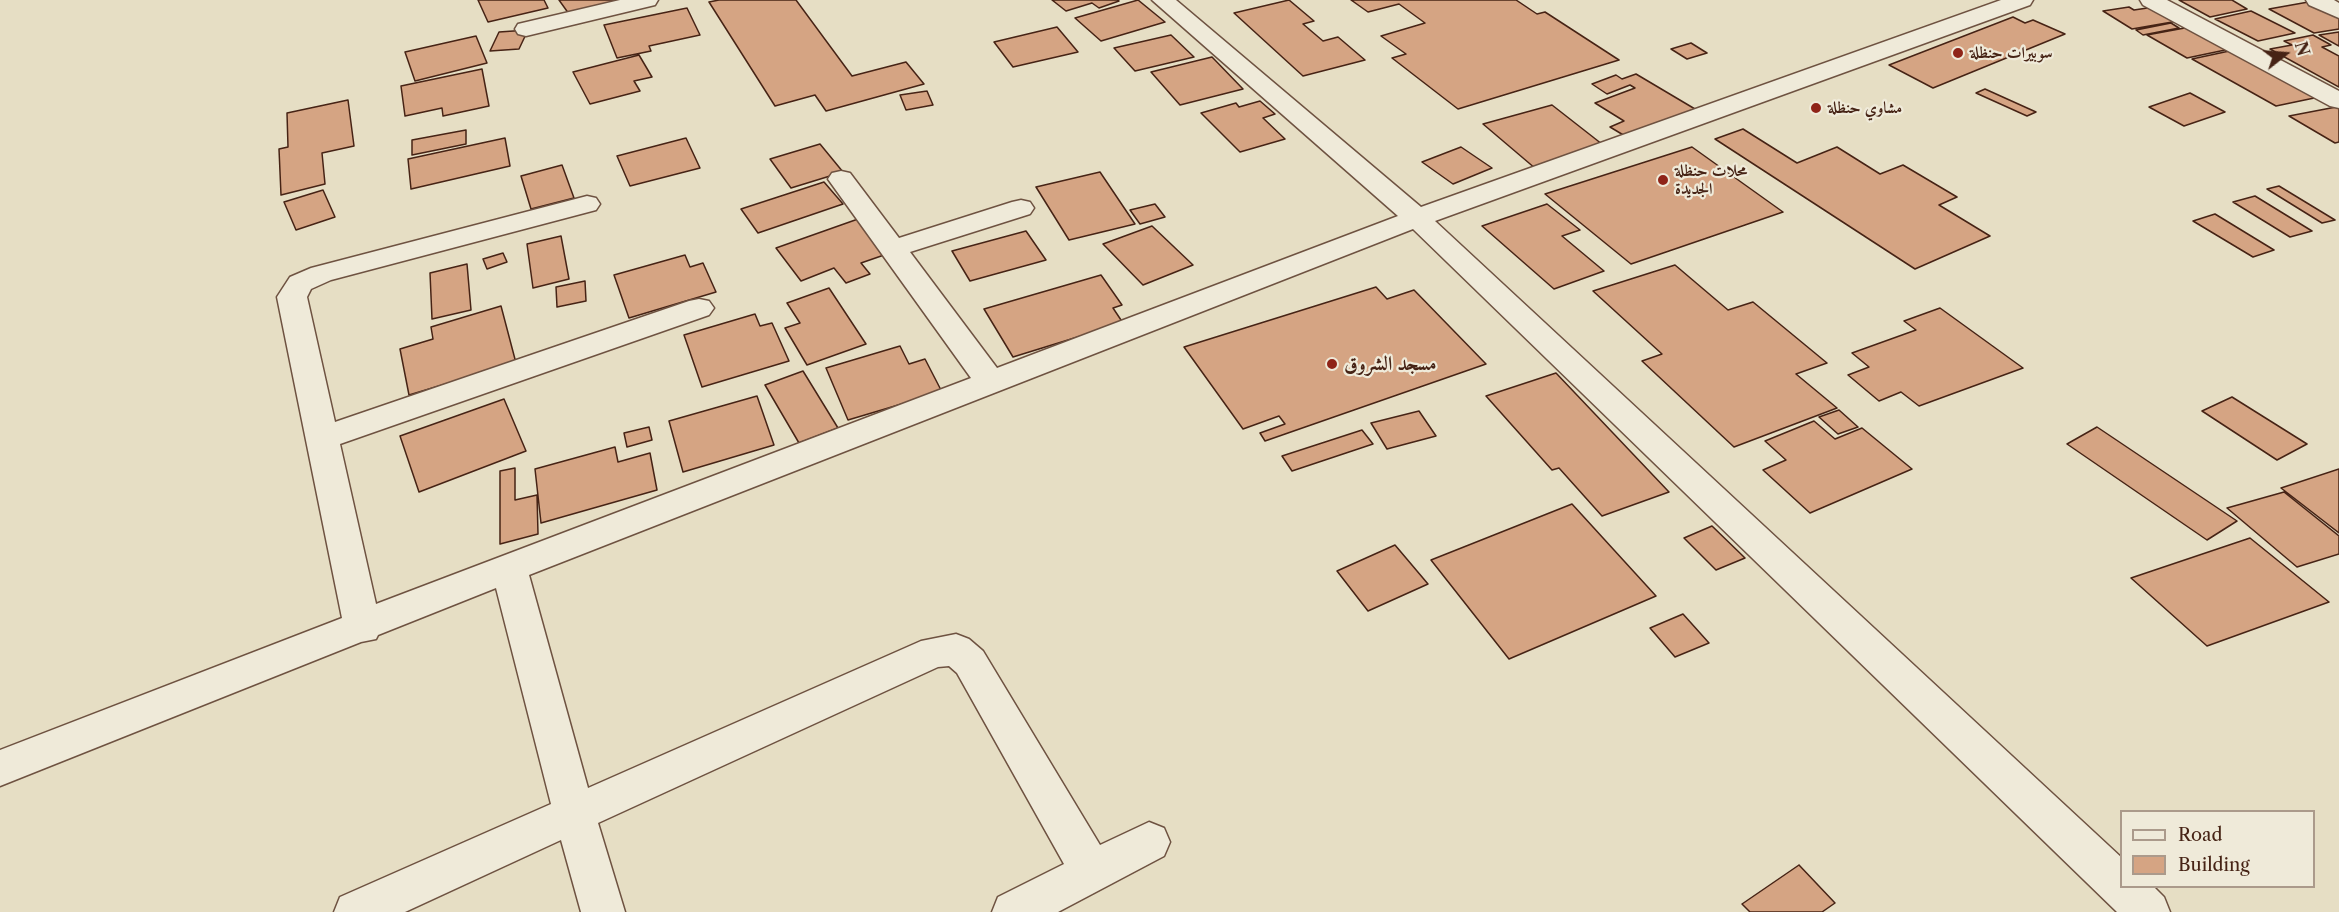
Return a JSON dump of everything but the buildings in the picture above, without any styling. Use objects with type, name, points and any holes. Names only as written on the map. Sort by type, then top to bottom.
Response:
[{"type":"street","points":[[526,29],[647,0]]},
{"type":"street","points":[[1163,0],[1416,218],[2120,885]]},
{"type":"street","points":[[0,768],[363,628],[509,568],[1416,218],[2022,0]]},
{"type":"street","points":[[2151,0],[2339,101]]},
{"type":"street","points":[[2317,0],[2339,11]]},
{"type":"street","points":[[841,179],[991,382]]},
{"type":"street","points":[[363,628],[292,297],[300,283],[321,274],[587,204]]},
{"type":"street","points":[[892,249],[1021,208]]},
{"type":"street","points":[[322,438],[699,308]]},
{"type":"street","points":[[509,568],[573,814],[603,912]]},
{"type":"street","points":[[356,912],[934,652],[956,650],[970,662],[1090,870]]},
{"type":"street","points":[[1014,912],[1090,870],[1149,842]]},
{"type":"street","points":[[2123,888],[2148,912]]},
{"type":"place","name":"سوبيرات حنظلة","points":[[1958,53]]},
{"type":"place","name":"مشاوي حنظلة","points":[[1816,108]]},
{"type":"place","name":"محلات حنظلة الجديدة","points":[[1663,180]]},
{"type":"place","name":"مسجد الشروق","points":[[1332,364]]}]
